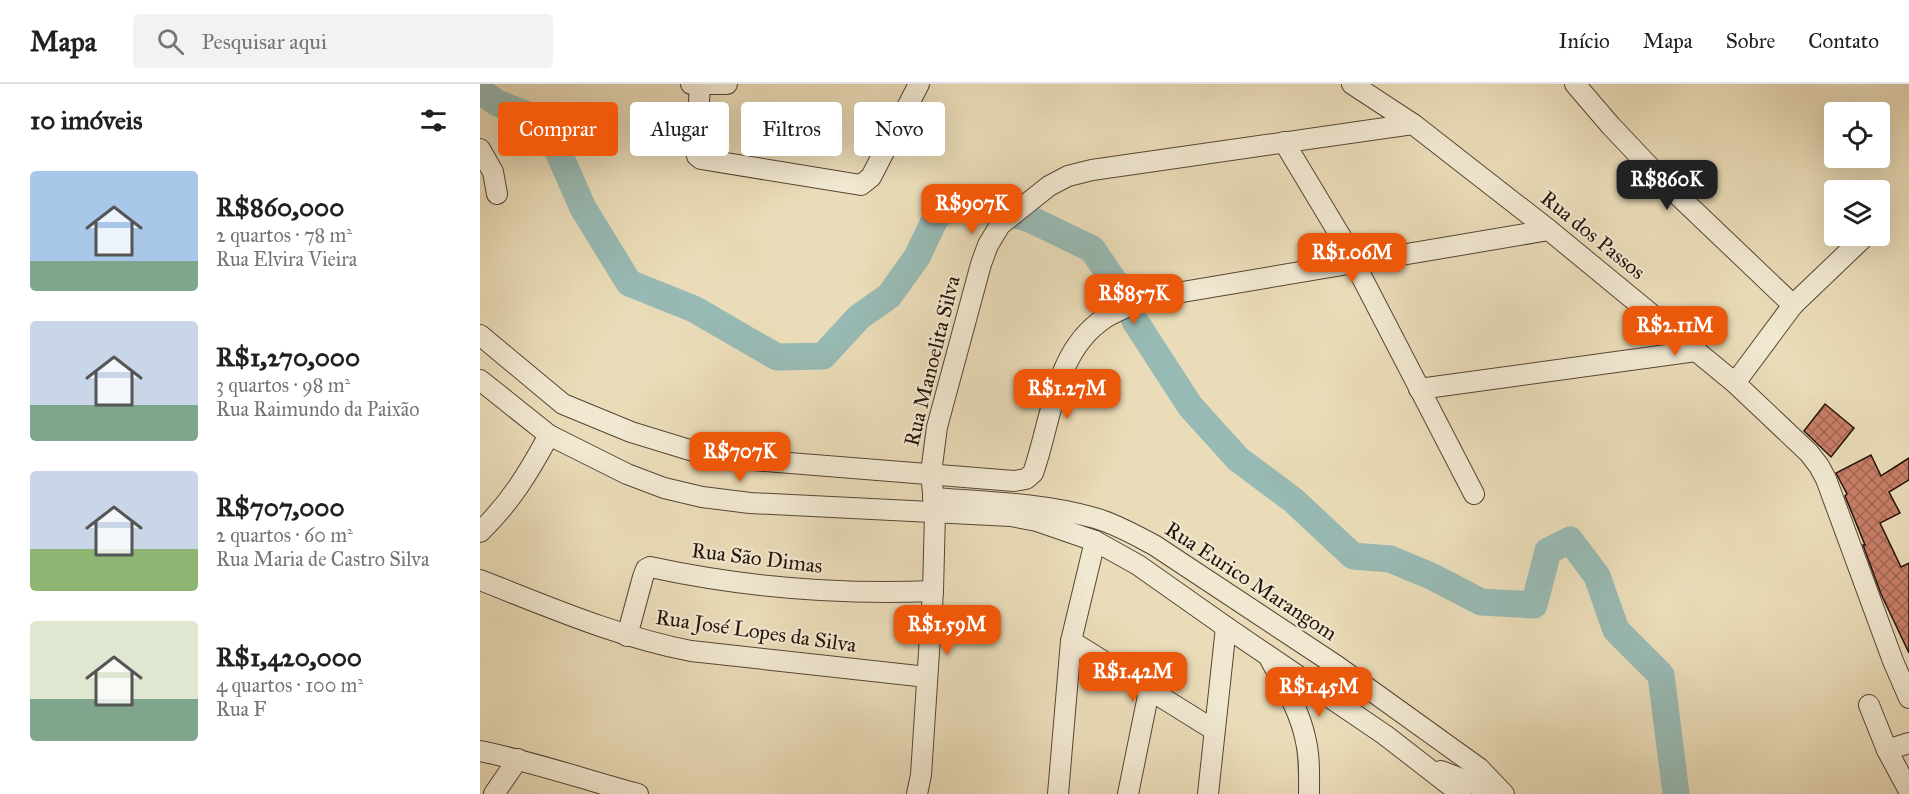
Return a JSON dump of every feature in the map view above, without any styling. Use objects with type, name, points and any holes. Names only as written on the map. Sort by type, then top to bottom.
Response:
[{"type":"street","points":[[691,84],[727,84]]},
{"type":"street","points":[[700,85],[696,156],[701,159],[861,185],[871,177],[919,84]]},
{"type":"street","name":"Rua dos Passos","points":[[1352,84],[1413,124],[1549,230],[1735,383],[1809,453],[1819,466],[1835,501],[1893,661],[1909,698]]},
{"type":"street","points":[[1575,84],[1665,183],[1793,305]]},
{"type":"street","points":[[1413,124],[1284,142],[1335,227],[1474,494]]},
{"type":"street","name":"Rua Manoelita Silva","points":[[917,794],[921,775],[933,591],[934,506],[931,473],[937,427],[988,245],[1000,225],[1049,186],[1068,176],[1092,170],[1284,142]]},
{"type":"street","points":[[480,149],[493,172],[498,194]]},
{"type":"street","points":[[480,335],[564,404],[631,432],[693,451],[740,459],[1014,481],[1026,479],[1033,473],[1055,394],[1071,355],[1085,335],[1105,318],[1147,298],[1549,230]]},
{"type":"street","points":[[1735,383],[1793,305],[1855,246]]},
{"type":"street","points":[[1419,389],[1696,351]]},
{"type":"street","points":[[480,380],[549,435],[627,474],[664,488],[702,497],[750,503],[934,506],[1011,516],[1049,525],[1095,541],[1138,565],[1329,695],[1424,764],[1461,794]]},
{"type":"street","points":[[480,532],[510,500],[549,435]]},
{"type":"street","name":"Rua Eurico Marangom","points":[[934,506],[1028,506],[1067,511],[1096,518],[1124,529],[1154,545],[1338,666],[1479,768],[1503,794]]},
{"type":"street","points":[[1058,794],[1071,641],[1095,541]]},
{"type":"street","name":"Rua São Dimas","points":[[627,636],[643,577],[646,569],[650,567],[733,582],[811,591],[884,593],[933,591]]},
{"type":"street","name":"Rua José Lopes da Silva","points":[[480,580],[627,636],[691,651],[927,676]]},
{"type":"street","points":[[1208,794],[1226,627]]},
{"type":"street","points":[[1071,641],[1214,730]]},
{"type":"street","points":[[1269,656],[1300,718],[1306,738],[1309,794]]},
{"type":"street","points":[[1128,794],[1149,691]]},
{"type":"street","points":[[1869,705],[1887,750],[1909,791]]},
{"type":"street","points":[[1887,750],[1909,743]]},
{"type":"street","points":[[480,751],[518,759],[639,794]]},
{"type":"street","points":[[494,794],[518,759]]},
{"type":"street","points":[[1424,764],[1503,794]]},
{"type":"building","points":[[1825,404],[1854,428],[1831,457],[1804,431]]},
{"type":"building","points":[[1871,455],[1881,476],[1909,458],[1909,480],[1889,492],[1900,513],[1880,523],[1901,567],[1909,563],[1909,653],[1881,594],[1863,545],[1865,545],[1845,496],[1847,494],[1836,473]]},
{"type":"waterway","points":[[480,91],[497,103],[533,117],[550,133],[583,208],[629,283],[694,309],[777,357],[823,356],[859,317],[889,296],[917,257],[936,217],[959,202],[1032,220],[1092,249],[1125,297],[1135,321],[1190,406],[1238,459],[1293,500],[1353,556],[1390,559],[1431,576],[1481,602],[1534,605],[1548,551],[1570,540],[1597,576],[1616,630],[1661,675],[1676,794]]}]
